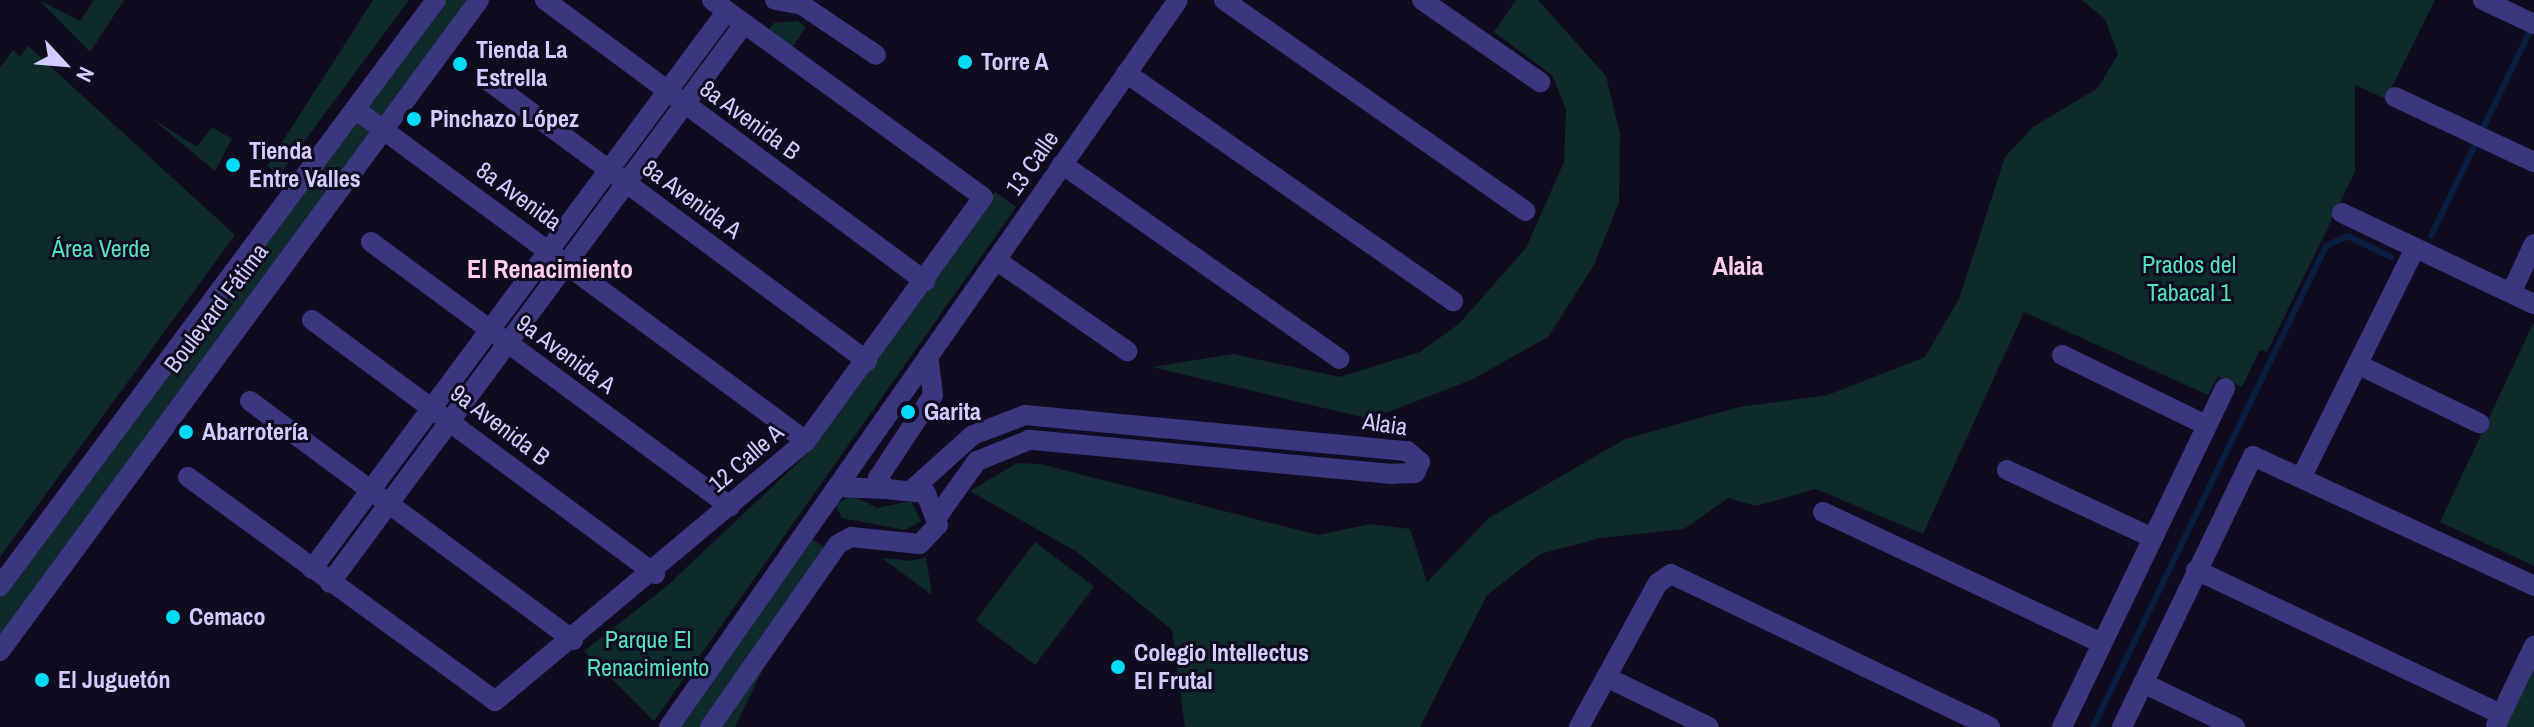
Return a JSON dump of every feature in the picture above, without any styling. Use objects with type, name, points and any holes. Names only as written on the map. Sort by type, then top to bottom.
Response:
[{"type":"street","name":"Boulevard Fátima","points":[[0,586],[436,0]]},
{"type":"street","name":"Boulevard Fátima","points":[[0,651],[96,512],[479,0]]},
{"type":"street","name":"8a Avenida B","points":[[545,0],[925,281]]},
{"type":"street","points":[[775,0],[800,3],[876,55]]},
{"type":"street","name":"13 Calle","points":[[669,727],[1178,0]]},
{"type":"street","points":[[1224,0],[1525,211]]},
{"type":"street","points":[[1422,0],[1540,82]]},
{"type":"street","points":[[2483,0],[2528,21]]},
{"type":"street","points":[[188,477],[321,576],[676,97],[744,24],[720,6],[676,97]]},
{"type":"street","name":"12 Calle A","points":[[321,576],[488,698],[500,700],[655,574],[806,441],[867,361],[983,197],[744,24]]},
{"type":"street","points":[[1126,73],[1453,301]]},
{"type":"street","name":"8a Avenida A","points":[[486,79],[867,361]]},
{"type":"street","points":[[2395,97],[2534,162]]},
{"type":"street","name":"8a Avenida","points":[[355,109],[806,441]]},
{"type":"street","points":[[1062,164],[1339,359]]},
{"type":"street","points":[[2342,213],[2534,304]]},
{"type":"street","name":"9a Avenida A","points":[[371,242],[730,507]]},
{"type":"street","points":[[2511,293],[2534,244]]},
{"type":"street","points":[[2302,476],[2415,248]]},
{"type":"street","points":[[996,260],[1127,351]]},
{"type":"street","name":"9a Avenida B","points":[[312,320],[655,574]]},
{"type":"street","points":[[2062,355],[2206,425]]},
{"type":"street","points":[[886,489],[882,467],[933,395],[928,356]]},
{"type":"street","points":[[2357,364],[2479,423]]},
{"type":"street","points":[[2062,727],[2225,388]]},
{"type":"street","points":[[250,401],[573,640]]},
{"type":"street","name":"Alaia","points":[[915,487],[991,425],[1045,414],[1407,451],[1420,462],[1415,473],[1392,474],[1029,440],[977,461],[939,514]]},
{"type":"street","points":[[2122,727],[2253,456],[2302,476],[2534,586]]},
{"type":"street","points":[[2007,470],[2153,538]]},
{"type":"street","points":[[813,521],[841,542],[920,544],[939,514],[915,487],[837,487]]},
{"type":"street","points":[[68,491],[96,512]]},
{"type":"street","points":[[1823,512],[2102,643]]},
{"type":"street","points":[[710,727],[841,542]]},
{"type":"street","points":[[2196,570],[2498,721],[2534,646]]},
{"type":"street","points":[[1579,727],[1664,576],[1681,576],[1990,727]]},
{"type":"street","points":[[1606,677],[1709,727]]},
{"type":"street","points":[[2143,683],[2235,727]]},
{"type":"green space","points":[[39,0],[80,21],[94,0],[124,0],[90,52]]},
{"type":"green space","points":[[373,0],[409,0],[280,174],[267,166]]},
{"type":"green space","points":[[436,0],[479,0],[0,652],[0,586]]},
{"type":"green space","points":[[1516,0],[1538,0],[1606,76],[1620,134],[1619,202],[1594,265],[1548,337],[1471,380],[1370,419],[1152,367],[1233,354],[1340,377],[1420,352],[1459,324],[1526,248],[1564,162],[1566,109],[1552,75],[1494,32]]},
{"type":"green space","name":"Prados del Tabacal 1","points":[[2082,0],[2435,0],[2386,99],[2355,85],[2355,172],[2267,352],[2260,350],[2242,387],[2218,376],[2208,395],[2024,312],[1923,534],[1816,489],[1756,506],[1728,498],[1684,529],[1600,538],[1540,554],[1487,595],[1420,727],[1185,727],[1172,630],[1077,552],[970,491],[1017,463],[1040,464],[1318,535],[1371,524],[1410,529],[1427,582],[1489,518],[1625,439],[1739,407],[1828,395],[1925,357],[1959,299],[2005,157],[2033,127],[2098,88],[2118,54],[2105,19]]},
{"type":"green space","points":[[797,21],[806,27],[793,46],[767,32],[774,23]]},
{"type":"green space","name":"Área Verde","points":[[28,46],[235,235],[0,557],[0,68],[13,50],[20,57]]},
{"type":"green space","points":[[151,118],[197,147],[212,127],[232,139],[215,171]]},
{"type":"green space","name":"Parque El Renacimiento","points":[[995,192],[1016,207],[654,721],[584,651],[667,586],[808,453]]},
{"type":"green space","points":[[2534,324],[2534,566],[2440,522]]},
{"type":"green space","points":[[851,495],[877,508],[911,501],[921,521],[905,530],[842,518],[835,505]]},
{"type":"green space","points":[[804,534],[832,552],[718,727],[679,727]]},
{"type":"green space","points":[[1035,542],[1094,587],[1035,665],[976,620]]},
{"type":"green space","points":[[926,557],[932,595],[882,558],[911,561]]},
{"type":"green space","points":[[2534,646],[2534,727],[2495,727]]},
{"type":"green space","points":[[770,654],[735,727],[720,727]]},
{"type":"waterway","points":[[2431,236],[2532,27]]},
{"type":"waterway","points":[[2093,727],[2326,246],[2347,236],[2391,257]]},
{"type":"place","name":"Torre A","points":[[965,62]]},
{"type":"place","name":"Tienda La Estrella","points":[[460,64]]},
{"type":"place","name":"Pinchazo López","points":[[414,119]]},
{"type":"place","name":"Tienda Entre Valles","points":[[233,165]]},
{"type":"place","name":"Garita","points":[[908,412]]},
{"type":"place","name":"Abarrotería","points":[[186,432]]},
{"type":"place","name":"Cemaco","points":[[173,617]]},
{"type":"place","name":"Colegio Intellectus El Frutal","points":[[1118,667]]},
{"type":"place","name":"El Juguetón","points":[[42,680]]},
{"type":"district","name":"Alaia","points":[[1738,266]]},
{"type":"district","name":"El Renacimiento","points":[[550,269]]}]
